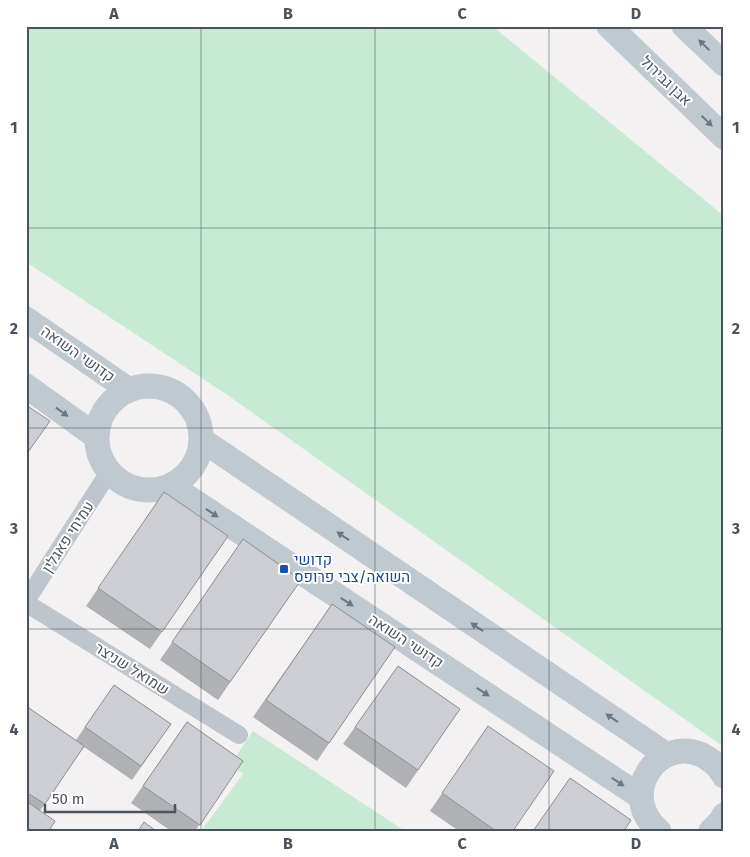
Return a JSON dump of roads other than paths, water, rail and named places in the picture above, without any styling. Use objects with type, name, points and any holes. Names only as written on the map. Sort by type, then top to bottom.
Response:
[{"type":"street","name":"אבן גבירול","points":[[609,26],[724,137]]},
{"type":"street","points":[[684,26],[724,64]]},
{"type":"street","name":"קדושי השואה","points":[[26,319],[129,390]]},
{"type":"street","points":[[26,386],[97,437]]},
{"type":"street","points":[[146,386],[164,388],[179,395],[192,407],[199,423],[202,440],[199,455],[193,468],[171,486],[154,490],[138,490],[122,483],[110,472],[103,462],[98,450],[97,437],[100,422],[106,409],[116,398],[129,390],[146,386]]},
{"type":"street","points":[[202,440],[666,755]]},
{"type":"street","name":"עמיחי פאגלין","points":[[26,602],[110,472]]},
{"type":"street","name":"קדושי השואה","points":[[171,486],[641,797]]},
{"type":"street","name":"שמואל שניצר","points":[[26,602],[239,735]]},
{"type":"street","points":[[658,830],[649,820],[643,809],[641,797],[642,784],[656,762],[666,755],[681,751],[696,753],[710,759],[724,776]]},
{"type":"street","points":[[711,831],[724,815]]},
{"type":"place","name":"קדושי השואה/צבי פרופס","points":[[284,569]]}]
